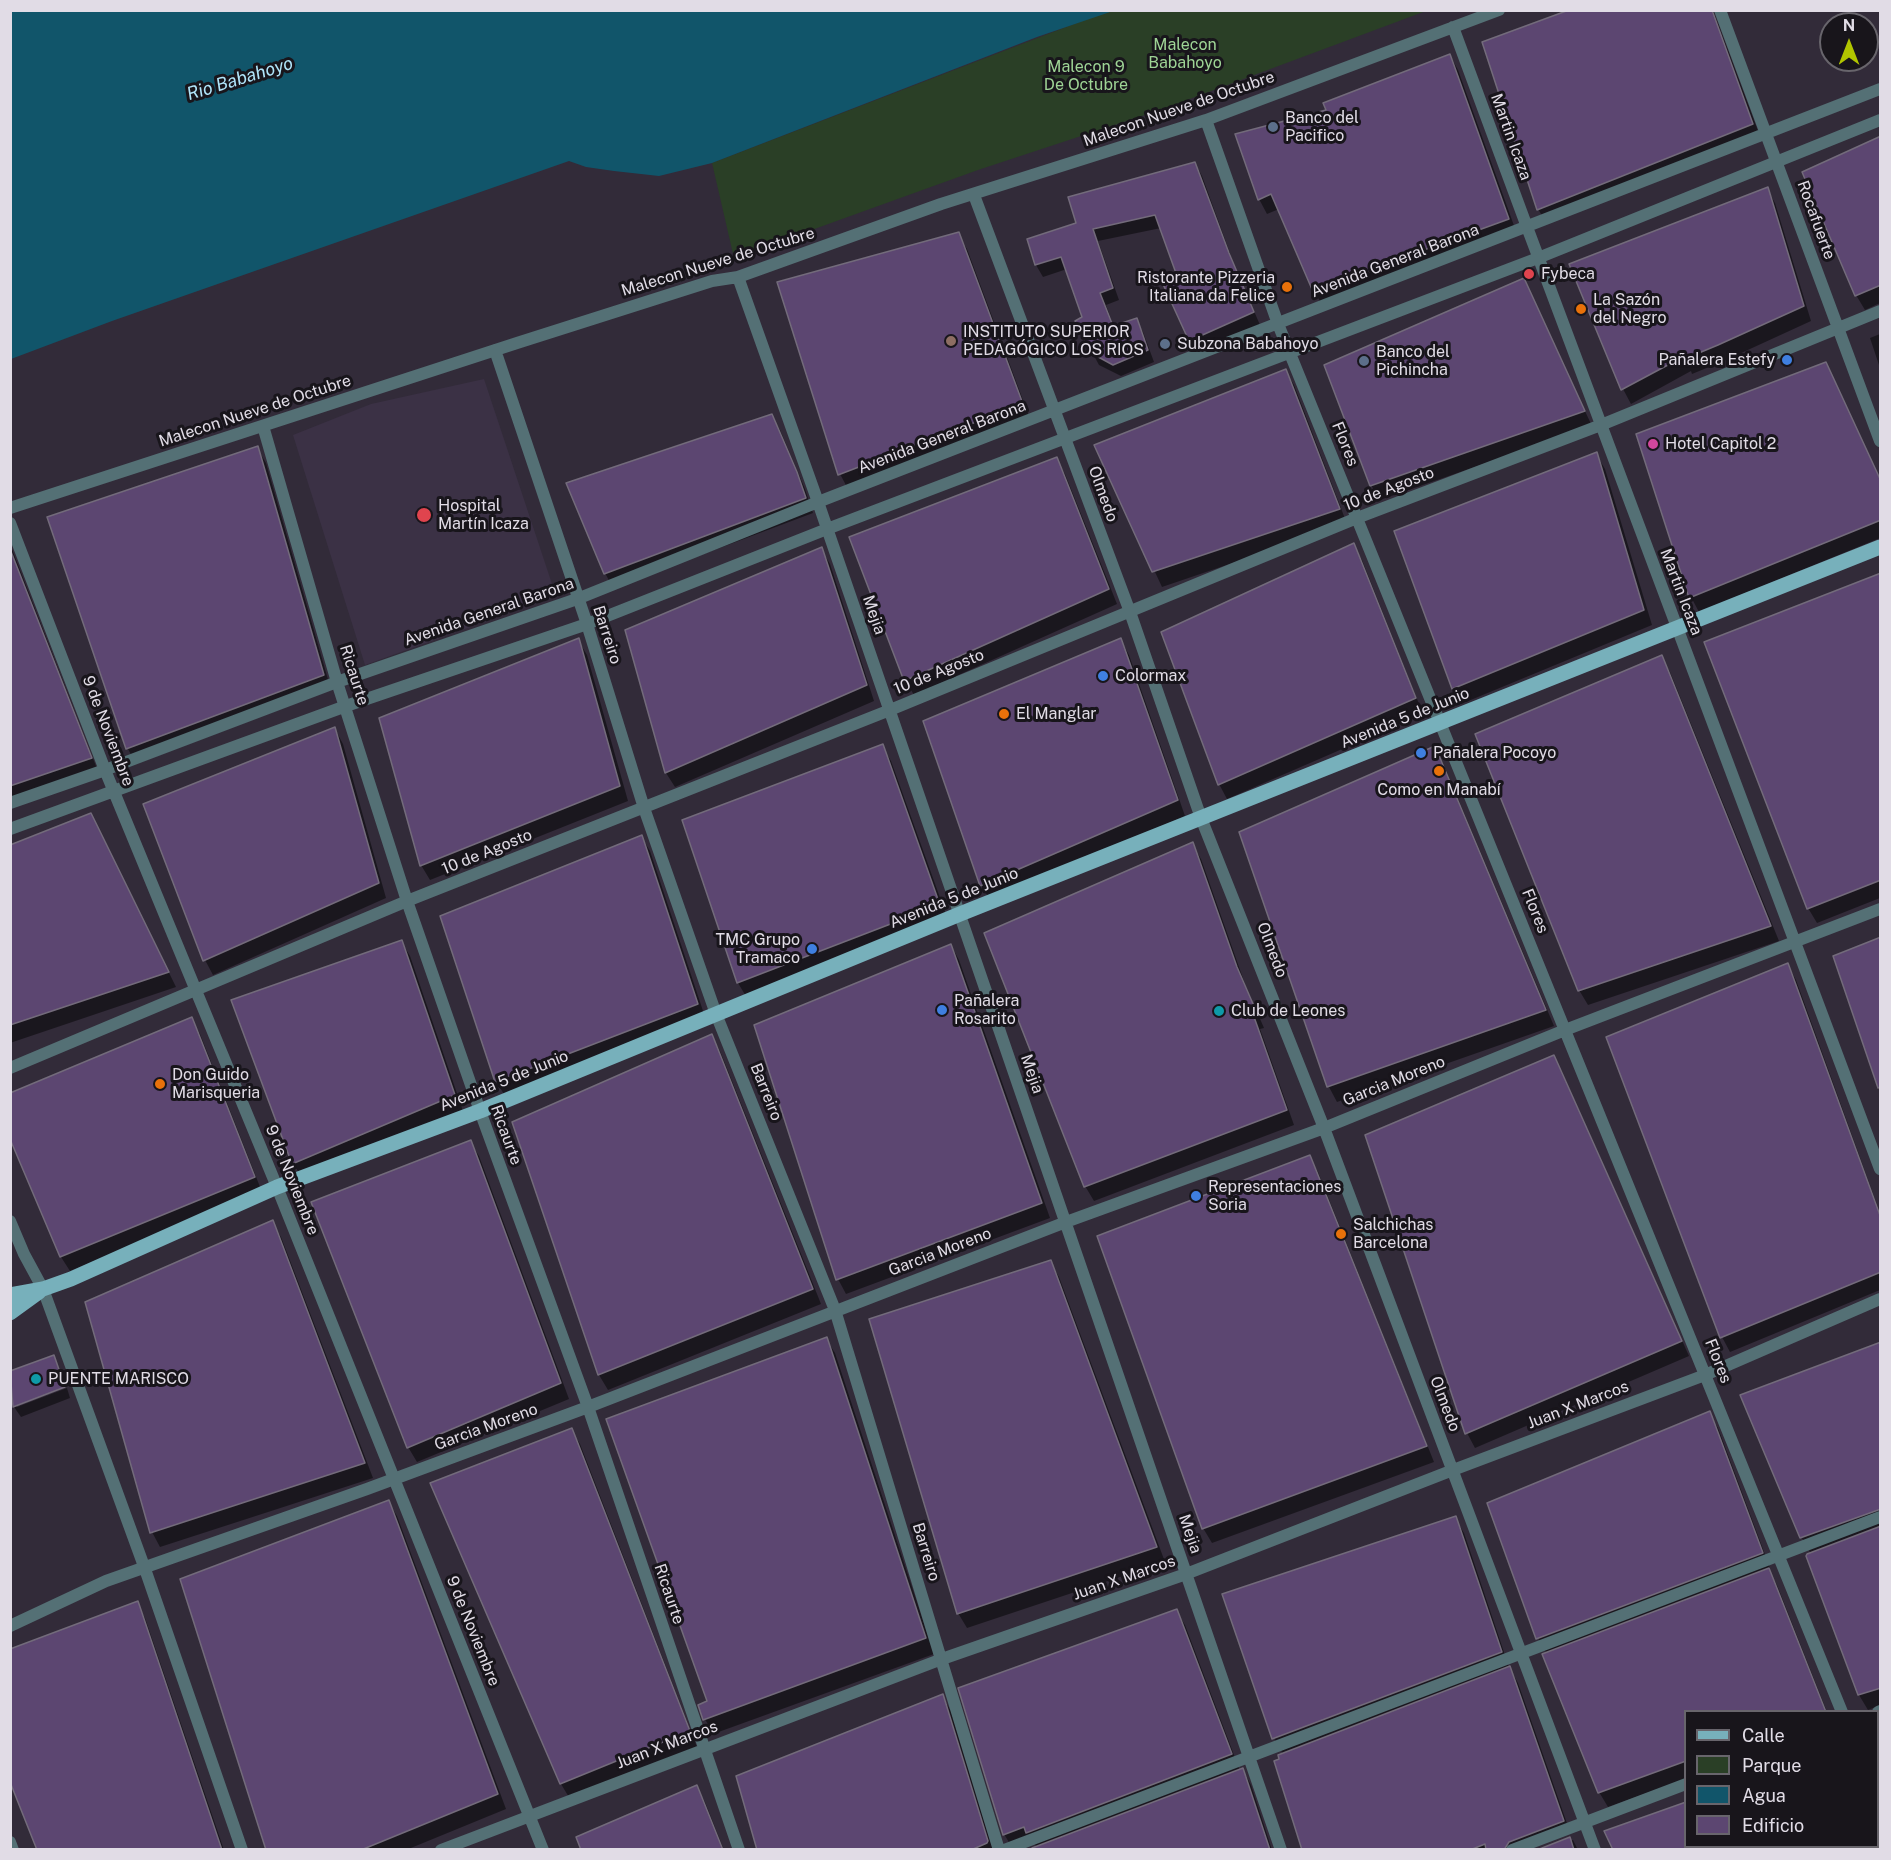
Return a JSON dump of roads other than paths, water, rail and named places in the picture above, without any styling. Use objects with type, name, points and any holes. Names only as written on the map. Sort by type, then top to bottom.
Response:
[{"type":"main road","name":"Avenida 5 de Junio","points":[[10,1295],[43,1289],[71,1279],[277,1187],[480,1111],[960,914],[1881,548]]},
{"type":"main road","name":"Avenida 5 de Junio","points":[[10,1313],[43,1289]]},
{"type":"street","name":"Malecon Nueve de Octubre","points":[[10,508],[712,281],[738,277],[941,204],[1206,120],[1499,10]]},
{"type":"street","name":"Rocafuerte","points":[[1720,10],[1881,441]]},
{"type":"street","name":"Martin Icaza","points":[[1454,27],[1538,258],[1881,1169]]},
{"type":"street","name":"Avenida General Barona","points":[[10,803],[105,770],[338,682],[577,599],[818,502],[1881,89]]},
{"type":"street","name":"Flores","points":[[1206,120],[1278,324],[1841,1710]]},
{"type":"street","points":[[10,829],[346,706],[587,624],[827,529],[1538,258],[1881,120]]},
{"type":"street","name":"Olmedo","points":[[974,195],[1130,612],[1201,818],[1324,1128],[1595,1850]]},
{"type":"street","name":"Mejia","points":[[738,277],[890,710],[1281,1850]]},
{"type":"street","name":"10 de Agosto","points":[[10,1068],[407,901],[890,710],[1357,518],[1601,425],[1881,311]]},
{"type":"street","name":"Barreiro","points":[[495,350],[587,624],[645,808],[716,1014],[834,1310],[1002,1850]]},
{"type":"street","name":"Ricaurte","points":[[263,426],[338,682],[407,901],[480,1111],[588,1407],[739,1850]]},
{"type":"street","name":"9 de Noviembre","points":[[10,524],[105,770],[277,1187],[543,1850]]},
{"type":"street","name":"Garcia Moreno","points":[[10,1626],[106,1581],[145,1569],[167,1558],[394,1479],[588,1407],[1065,1222],[1324,1128],[1565,1030],[1881,909]]},
{"type":"street","points":[[10,1221],[24,1254],[43,1289],[145,1569],[243,1850]]},
{"type":"street","name":"Juan X Marcos","points":[[441,1850],[942,1659],[1186,1574],[1452,1470],[1705,1375],[1881,1299]]},
{"type":"street","points":[[1002,1850],[1778,1554],[1881,1517]]},
{"type":"street","points":[[1512,1850],[1684,1785]]},
{"type":"street","points":[[10,1842],[14,1850]]},
{"type":"water","name":"Rio Babahoyo","points":[[11,10],[1113,11],[1037,37],[712,163],[659,176],[586,167],[569,161],[112,321],[11,359]]},
{"type":"place","name":"Banco del Pacifico","points":[[1273,127]]},
{"type":"place","name":"Fybeca","points":[[1529,274]]},
{"type":"place","name":"Ristorante Pizzeria Italiana da Felice","points":[[1287,287]]},
{"type":"place","name":"La Sazón del Negro","points":[[1581,309]]},
{"type":"place","name":"INSTITUTO SUPERIOR PEDAGÓGICO LOS RIOS","points":[[951,341]]},
{"type":"place","name":"Subzona Babahoyo","points":[[1165,344]]},
{"type":"place","name":"Pañalera Estefy","points":[[1787,360]]},
{"type":"place","name":"Banco del Pichincha","points":[[1364,361]]},
{"type":"place","name":"Hotel Capitol 2","points":[[1653,444]]},
{"type":"place","name":"Hospital Martín Icaza","points":[[424,515]]},
{"type":"place","name":"Colormax","points":[[1103,676]]},
{"type":"place","name":"El Manglar","points":[[1004,714]]},
{"type":"place","name":"Pañalera Pocoyo","points":[[1421,753]]},
{"type":"place","name":"Como en Manabí","points":[[1439,771]]},
{"type":"place","name":"TMC Grupo Tramaco","points":[[812,949]]},
{"type":"place","name":"Pañalera Rosarito","points":[[942,1010]]},
{"type":"place","name":"Club de Leones","points":[[1219,1011]]},
{"type":"place","name":"Don Guido Marisqueria","points":[[160,1084]]},
{"type":"place","name":"Representaciones Soria","points":[[1196,1196]]},
{"type":"place","name":"Salchichas Barcelona","points":[[1341,1234]]},
{"type":"place","name":"PUENTE MARISCO","points":[[36,1379]]},
{"type":"park label","name":"Malecon Babahoyo","points":[[1185,54]]},
{"type":"park label","name":"Malecon 9 De Octubre","points":[[1086,76]]}]
